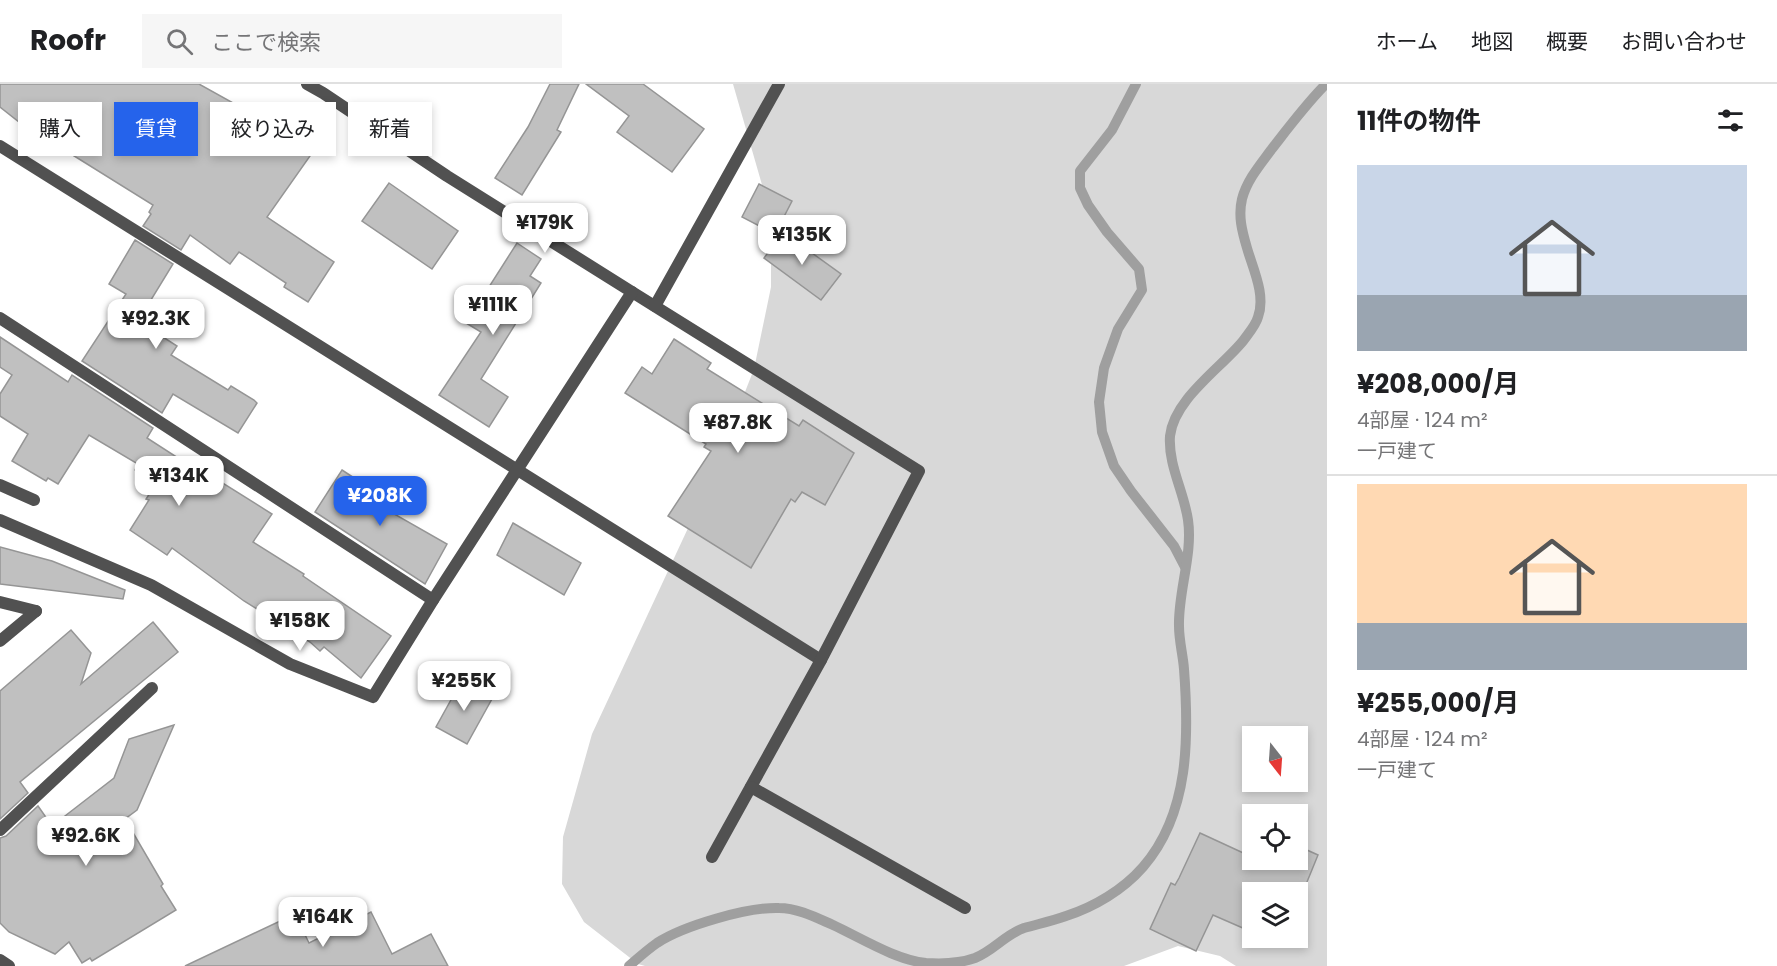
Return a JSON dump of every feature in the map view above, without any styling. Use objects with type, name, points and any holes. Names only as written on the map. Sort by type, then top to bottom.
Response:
[{"type":"street","points":[[307,84],[447,176],[919,471],[821,660],[712,857]]},
{"type":"street","points":[[655,306],[779,84]]},
{"type":"street","points":[[0,146],[821,660]]},
{"type":"street","points":[[0,520],[151,585],[290,664],[373,697],[632,292]]},
{"type":"street","points":[[0,318],[433,600]]},
{"type":"street","points":[[0,485],[34,500]]},
{"type":"street","points":[[0,602],[36,611],[0,641]]},
{"type":"street","points":[[0,830],[152,688]]},
{"type":"street","points":[[751,787],[965,908]]},
{"type":"street","points":[[0,960],[9,966]]},
{"type":"shaded area","points":[[733,84],[1327,84],[1327,966],[1236,966],[1220,956],[1178,946],[1124,966],[645,966],[638,964],[584,922],[562,884],[563,837],[592,734],[710,481],[754,369],[771,287],[771,216]]},
{"type":"building","points":[[0,84],[199,84],[231,102],[210,102],[210,156],[310,156],[267,217],[334,262],[308,302],[284,287],[286,283],[239,252],[230,264],[190,235],[181,250],[143,226],[151,214],[149,212],[153,205],[74,156],[102,156],[102,102],[18,102],[18,121],[0,107]]},
{"type":"building","points":[[550,84],[579,84],[557,130],[561,132],[522,195],[495,178],[528,127]]},
{"type":"building","points":[[586,84],[643,84],[704,129],[672,172],[617,132],[629,116]]},
{"type":"building","points":[[389,183],[458,231],[432,269],[362,221]]},
{"type":"building","points":[[759,184],[792,201],[775,234],[742,217]]},
{"type":"building","points":[[783,232],[841,274],[821,300],[764,258]]},
{"type":"building","points":[[135,240],[173,264],[138,321],[177,346],[171,355],[228,390],[231,386],[257,403],[238,433],[173,394],[162,413],[82,361],[126,294],[109,284]]},
{"type":"building","points":[[517,243],[541,259],[530,276],[541,283],[481,379],[508,397],[489,427],[439,395],[481,332],[466,323]]},
{"type":"building","points":[[0,337],[68,382],[72,375],[153,428],[147,438],[272,514],[253,542],[304,574],[303,576],[391,636],[361,678],[324,647],[320,651],[310,642],[244,601],[172,548],[167,555],[130,530],[156,484],[135,470],[138,464],[89,435],[58,484],[48,478],[46,481],[12,461],[28,434],[0,416],[0,394],[12,375],[0,367]]},
{"type":"building","points":[[674,339],[711,363],[707,369],[799,426],[803,420],[854,453],[825,505],[802,492],[795,502],[791,499],[751,568],[668,516],[711,451],[704,447],[706,444],[625,393],[642,367],[652,374]]},
{"type":"building","points":[[342,470],[380,495],[375,503],[447,544],[425,584],[315,512]]},
{"type":"building","points":[[513,523],[581,563],[564,595],[497,555]]},
{"type":"building","points":[[0,547],[52,561],[125,590],[123,599],[0,584]]},
{"type":"building","points":[[153,622],[178,652],[20,782],[28,793],[0,819],[0,691],[71,630],[91,653],[81,684]]},
{"type":"building","points":[[462,680],[493,697],[467,744],[436,727]]},
{"type":"building","points":[[174,725],[137,810],[125,819],[176,910],[92,961],[90,958],[82,963],[69,942],[55,954],[9,932],[0,923],[0,838],[6,836],[38,806],[52,826],[114,778],[129,739]]},
{"type":"building","points":[[1200,833],[1242,852],[1242,870],[1308,870],[1308,850],[1318,855],[1307,882],[1242,882],[1242,928],[1213,915],[1196,951],[1150,929],[1171,883],[1175,885]]},
{"type":"building","points":[[371,912],[392,954],[431,934],[448,966],[185,966],[295,914],[309,943]]},
{"type":"waterway","points":[[1136,84],[1112,130],[1080,171],[1080,188],[1088,205],[1107,232],[1139,269],[1142,290],[1118,329],[1104,368],[1099,402],[1102,432],[1114,466],[1174,546],[1185,567]]},
{"type":"waterway","points":[[629,966],[657,943],[683,930],[733,914],[779,908],[807,914],[903,958],[926,963],[964,961],[982,955],[1017,931],[1066,916],[1097,903],[1126,883],[1143,867],[1158,846],[1170,823],[1178,798],[1186,747],[1186,695],[1179,613],[1189,533],[1186,510],[1171,457],[1170,436],[1173,422],[1189,397],[1243,341],[1257,320],[1260,309],[1260,291],[1242,230],[1240,211],[1242,199],[1258,167],[1326,84]]}]
